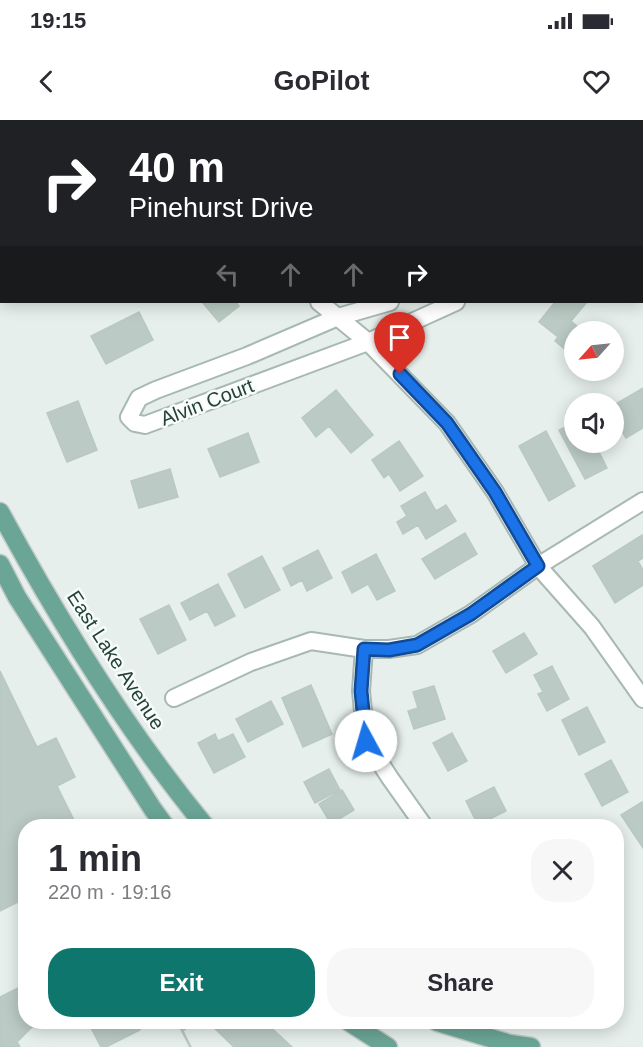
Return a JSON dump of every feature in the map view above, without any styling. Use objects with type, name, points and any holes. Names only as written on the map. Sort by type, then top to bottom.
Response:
[{"type":"main road","name":"East Lake Avenue","points":[[0,512],[73,639],[175,789],[199,819]]},
{"type":"main road","points":[[0,564],[17,597],[160,819]]},
{"type":"main road","points":[[360,1029],[388,1047]]},
{"type":"main road","points":[[460,1029],[510,1044],[531,1047]]},
{"type":"street","points":[[320,303],[368,342],[447,423],[495,492],[538,566],[592,627],[643,699]]},
{"type":"street","name":"Alvin Court","points":[[387,303],[338,317],[247,356],[156,390],[139,398],[129,417],[135,423],[145,425],[368,342],[454,303]]},
{"type":"street","points":[[174,698],[251,662],[311,641],[364,649],[389,650],[417,645],[471,614],[538,566],[643,501]]},
{"type":"street","points":[[364,649],[361,691],[366,741],[419,819]]},
{"type":"building","points":[[203,303],[237,303],[239,306],[219,322]]},
{"type":"building","points":[[554,303],[586,303],[571,321],[564,321],[564,349],[555,341],[558,337],[539,322]]},
{"type":"building","points":[[139,312],[153,340],[106,364],[91,336]]},
{"type":"building","points":[[643,388],[643,428],[626,438],[624,435],[624,399]]},
{"type":"building","points":[[336,390],[373,435],[351,453],[329,426],[316,437],[302,418]]},
{"type":"building","points":[[78,401],[97,450],[67,462],[47,413]]},
{"type":"building","points":[[564,428],[564,439],[559,430]]},
{"type":"building","points":[[546,431],[575,486],[549,501],[519,446]]},
{"type":"building","points":[[248,433],[259,462],[220,477],[208,449]]},
{"type":"building","points":[[399,441],[423,476],[400,491],[389,474],[384,478],[372,460]]},
{"type":"building","points":[[571,453],[600,453],[607,468],[585,479]]},
{"type":"building","points":[[170,469],[178,497],[139,508],[131,481]]},
{"type":"building","points":[[425,492],[436,511],[446,505],[456,521],[426,539],[418,525],[403,534],[397,522],[407,516],[401,506]]},
{"type":"building","points":[[465,533],[477,554],[435,579],[422,559]]},
{"type":"building","points":[[642,535],[643,558],[638,561],[643,570],[643,585],[615,603],[593,566]]},
{"type":"building","points":[[318,550],[332,578],[307,591],[302,580],[291,586],[283,568]]},
{"type":"building","points":[[376,554],[395,591],[377,600],[368,584],[352,593],[342,572]]},
{"type":"building","points":[[262,556],[280,590],[245,608],[228,574]]},
{"type":"building","points":[[218,584],[235,616],[215,626],[207,611],[190,620],[181,603]]},
{"type":"building","points":[[169,605],[186,640],[158,654],[140,619]]},
{"type":"building","points":[[524,633],[537,654],[506,673],[493,651]]},
{"type":"building","points":[[552,666],[569,699],[547,711],[538,694],[543,692],[534,675]]},
{"type":"building","points":[[0,671],[37,747],[56,738],[75,777],[57,786],[74,819],[18,819],[18,902],[0,911]]},
{"type":"building","points":[[311,685],[332,734],[303,747],[282,698]]},
{"type":"building","points":[[434,686],[445,719],[414,729],[408,711],[418,708],[413,692]]},
{"type":"building","points":[[271,701],[283,724],[248,742],[236,719]]},
{"type":"building","points":[[587,707],[605,742],[579,755],[562,720]]},
{"type":"building","points":[[452,733],[467,761],[448,771],[433,743]]},
{"type":"building","points":[[215,734],[218,741],[233,734],[245,757],[214,773],[198,743]]},
{"type":"building","points":[[611,760],[628,792],[602,806],[585,774]]},
{"type":"building","points":[[329,769],[340,790],[315,803],[304,782]]},
{"type":"building","points":[[494,787],[506,811],[490,819],[475,819],[466,801]]},
{"type":"building","points":[[342,790],[354,810],[339,819],[328,819],[319,804]]},
{"type":"building","points":[[642,802],[643,848],[624,819],[621,815]]},
{"type":"building","points":[[18,988],[18,1029],[30,1029],[17,1042],[20,1047],[0,1047],[0,997]]},
{"type":"building","points":[[92,1029],[140,1030],[106,1047],[101,1047]]},
{"type":"building","points":[[181,1029],[185,1029],[183,1031],[190,1047]]},
{"type":"building","points":[[215,1029],[273,1029],[292,1047],[234,1047]]},
{"type":"route","points":[[366,741],[361,691],[364,649],[389,650],[417,645],[471,614],[538,566],[495,492],[447,423],[400,374]]}]
